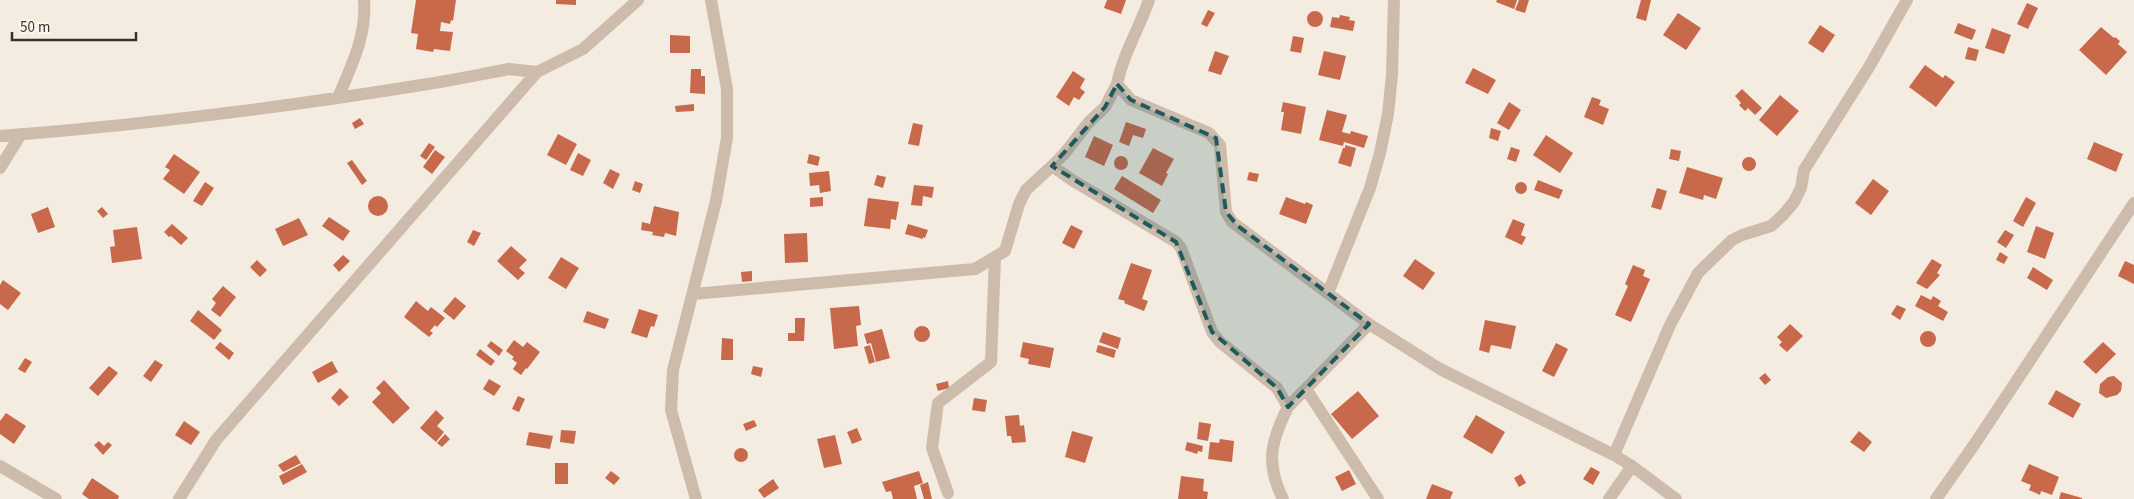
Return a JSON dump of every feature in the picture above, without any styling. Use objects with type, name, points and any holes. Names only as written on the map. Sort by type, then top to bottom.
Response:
[{"type":"street","points":[[338,98],[363,31],[366,16],[364,0]]},
{"type":"street","points":[[179,499],[216,440],[537,72],[583,49],[638,0]]},
{"type":"street","points":[[696,499],[670,410],[673,370],[716,201],[727,138],[727,89],[712,0]]},
{"type":"street","points":[[693,294],[975,269],[1005,251],[1019,204],[1026,190],[1064,154],[1105,107],[1117,84],[1121,63],[1142,20],[1149,0]]},
{"type":"street","points":[[1328,293],[1370,188],[1380,153],[1388,114],[1392,75],[1394,0]]},
{"type":"street","points":[[1614,455],[1670,325],[1698,273],[1732,240],[1771,226],[1794,202],[1800,188],[1804,170],[1869,67],[1907,0]]},
{"type":"street","points":[[0,136],[145,124],[338,98],[509,69],[537,72]]},
{"type":"street","points":[[1117,84],[1131,100],[1209,132],[1216,138],[1220,145],[1226,212],[1229,218],[1328,293],[1370,324],[1440,370],[1614,455],[1676,499]]},
{"type":"street","points":[[0,168],[21,134]]},
{"type":"street","points":[[1052,166],[1176,242],[1181,248],[1212,332],[1220,342],[1277,388],[1288,407]]},
{"type":"street","points":[[1936,499],[1976,442],[2134,203]]},
{"type":"street","points":[[948,493],[932,448],[938,403],[991,362],[995,257]]},
{"type":"street","points":[[1283,499],[1277,487],[1271,463],[1272,449],[1277,430],[1288,407],[1370,324]]},
{"type":"street","points":[[1306,389],[1378,499]]},
{"type":"street","points":[[0,466],[56,499]]},
{"type":"street","points":[[1609,499],[1632,466]]},
{"type":"highlighted area","points":[[1117,84],[1131,100],[1216,138],[1226,212],[1238,226],[1369,324],[1288,407],[1277,388],[1212,332],[1176,242],[1052,166],[1105,107]]},
{"type":"building","points":[[416,0],[456,0],[453,21],[451,20],[450,24],[441,22],[440,31],[453,32],[450,51],[434,49],[433,52],[416,49],[418,34],[411,33]]},
{"type":"building","points":[[556,0],[576,0],[576,5],[556,4]]},
{"type":"building","points":[[1107,0],[1126,0],[1121,14],[1104,8]]},
{"type":"building","points":[[1497,0],[1517,0],[1514,9],[1496,2]]},
{"type":"building","points":[[1519,0],[1529,0],[1525,13],[1515,10]]},
{"type":"building","points":[[1641,0],[1651,0],[1646,21],[1636,18]]},
{"type":"building","points":[[2027,3],[2038,8],[2028,29],[2017,24]]},
{"type":"building","points":[[1208,10],[1215,13],[1207,27],[1201,24]]},
{"type":"building","points":[[1315,11],[1321,13],[1323,19],[1321,25],[1315,27],[1309,25],[1307,19],[1309,13]]},
{"type":"building","points":[[1678,13],[1701,28],[1686,50],[1663,35]]},
{"type":"building","points":[[1340,15],[1350,17],[1349,20],[1355,21],[1353,31],[1330,27],[1332,17],[1339,18]]},
{"type":"building","points":[[1958,23],[1976,30],[1972,40],[1954,33]]},
{"type":"building","points":[[1820,25],[1835,35],[1823,53],[1808,43]]},
{"type":"building","points":[[2101,27],[2120,41],[2118,44],[2127,52],[2106,75],[2079,50]]},
{"type":"building","points":[[1992,28],[2011,35],[2004,54],[1985,48]]},
{"type":"building","points":[[670,35],[690,36],[690,53],[670,53]]},
{"type":"building","points":[[1293,36],[1304,38],[1301,53],[1290,51]]},
{"type":"building","points":[[1968,47],[1979,50],[1976,61],[1965,59]]},
{"type":"building","points":[[1215,51],[1229,56],[1221,75],[1208,71]]},
{"type":"building","points":[[1324,51],[1346,56],[1340,80],[1318,75]]},
{"type":"building","points":[[1925,65],[1943,78],[1945,75],[1955,82],[1936,107],[1909,87]]},
{"type":"building","points":[[1473,68],[1496,80],[1488,94],[1465,83]]},
{"type":"building","points":[[691,69],[701,69],[701,76],[705,76],[705,94],[690,93]]},
{"type":"building","points":[[1073,71],[1085,79],[1080,88],[1085,92],[1079,100],[1074,97],[1069,106],[1056,97]]},
{"type":"building","points":[[1742,89],[1762,108],[1755,115],[1748,108],[1745,111],[1739,105],[1741,103],[1735,96]]},
{"type":"building","points":[[1780,95],[1799,111],[1777,136],[1759,120]]},
{"type":"building","points":[[1592,97],[1601,100],[1599,105],[1609,109],[1603,125],[1584,117]]},
{"type":"building","points":[[1283,102],[1306,107],[1301,134],[1281,130],[1284,112],[1281,112]]},
{"type":"building","points":[[1509,102],[1521,110],[1509,130],[1497,123]]},
{"type":"building","points":[[694,104],[694,111],[676,112],[675,106]]},
{"type":"building","points":[[1327,110],[1347,115],[1342,132],[1350,134],[1351,131],[1368,136],[1364,148],[1344,142],[1343,146],[1319,140]]},
{"type":"building","points":[[360,118],[364,124],[355,129],[352,123]]},
{"type":"building","points":[[1126,122],[1146,129],[1143,138],[1133,135],[1129,146],[1119,142]]},
{"type":"building","points":[[913,123],[923,125],[919,146],[908,144]]},
{"type":"building","points":[[1491,128],[1501,131],[1498,141],[1489,138]]},
{"type":"building","points":[[558,134],[577,144],[566,165],[547,155]]},
{"type":"building","points":[[1546,135],[1573,153],[1560,173],[1533,155]]},
{"type":"building","points":[[1094,136],[1113,145],[1104,166],[1085,157]]},
{"type":"building","points":[[2094,142],[2123,154],[2116,172],[2087,159]]},
{"type":"building","points":[[429,143],[435,147],[426,160],[420,156]]},
{"type":"building","points":[[1345,145],[1356,148],[1351,167],[1338,163]]},
{"type":"building","points":[[1511,147],[1520,150],[1516,162],[1507,159]]},
{"type":"building","points":[[1153,148],[1174,159],[1166,173],[1168,174],[1162,186],[1139,173]]},
{"type":"building","points":[[1671,149],[1681,151],[1679,161],[1669,159]]},
{"type":"building","points":[[435,150],[445,157],[432,174],[423,167]]},
{"type":"building","points":[[578,153],[591,160],[583,176],[570,170]]},
{"type":"building","points":[[174,154],[200,172],[184,194],[163,179],[170,170],[165,167]]},
{"type":"building","points":[[809,154],[820,157],[818,166],[807,163]]},
{"type":"building","points":[[1118,156],[1124,156],[1128,163],[1124,170],[1118,170],[1114,166],[1114,160]]},
{"type":"building","points":[[1746,157],[1752,157],[1756,164],[1752,171],[1746,171],[1742,167],[1742,161]]},
{"type":"building","points":[[352,160],[367,181],[362,185],[347,163]]},
{"type":"building","points":[[1687,167],[1723,178],[1716,199],[1704,195],[1703,200],[1679,193]]},
{"type":"building","points":[[610,169],[620,174],[613,189],[603,183]]},
{"type":"building","points":[[829,171],[831,191],[820,193],[819,185],[810,186],[809,173]]},
{"type":"building","points":[[1249,172],[1259,174],[1257,182],[1247,180]]},
{"type":"building","points":[[877,175],[886,177],[883,188],[874,185]]},
{"type":"building","points":[[1122,176],[1161,200],[1153,213],[1114,189]]},
{"type":"building","points":[[1873,179],[1889,191],[1871,215],[1855,203]]},
{"type":"building","points":[[1538,180],[1563,190],[1559,199],[1534,190]]},
{"type":"building","points":[[635,181],[643,184],[640,193],[632,190]]},
{"type":"building","points":[[205,182],[214,188],[202,206],[193,201]]},
{"type":"building","points":[[1521,182],[1527,188],[1521,194],[1515,188]]},
{"type":"building","points":[[914,185],[934,187],[932,198],[923,196],[922,206],[911,205]]},
{"type":"building","points":[[1657,188],[1667,191],[1661,210],[1651,207]]},
{"type":"building","points":[[374,196],[382,196],[388,202],[388,210],[382,216],[374,216],[368,210],[368,202]]},
{"type":"building","points":[[823,197],[823,206],[810,207],[810,198]]},
{"type":"building","points":[[1286,197],[1313,205],[1306,224],[1279,214]]},
{"type":"building","points":[[2026,197],[2036,203],[2023,227],[2013,221]]},
{"type":"building","points":[[868,198],[899,202],[896,220],[891,219],[890,229],[864,226]]},
{"type":"building","points":[[654,206],[679,212],[676,236],[665,233],[664,237],[652,235],[653,232],[641,230],[642,222],[650,224]]},
{"type":"building","points":[[48,207],[55,227],[38,233],[31,214]]},
{"type":"building","points":[[102,207],[108,214],[103,218],[97,211]]},
{"type":"building","points":[[329,217],[350,231],[343,241],[322,226]]},
{"type":"building","points":[[299,218],[308,235],[283,246],[275,229]]},
{"type":"building","points":[[1513,219],[1525,224],[1521,235],[1526,237],[1522,245],[1505,237]]},
{"type":"building","points":[[172,224],[188,238],[181,245],[164,232]]},
{"type":"building","points":[[908,224],[928,230],[925,238],[905,234]]},
{"type":"building","points":[[1071,225],[1083,231],[1074,249],[1062,243]]},
{"type":"building","points":[[2036,226],[2054,233],[2045,259],[2027,252]]},
{"type":"building","points":[[137,227],[142,259],[112,263],[110,247],[115,246],[113,230]]},
{"type":"building","points":[[473,230],[481,233],[474,246],[467,242]]},
{"type":"building","points":[[2005,230],[2014,235],[2006,248],[1997,242]]},
{"type":"building","points":[[807,233],[808,262],[785,263],[784,234]]},
{"type":"building","points":[[511,246],[527,260],[519,268],[525,273],[518,280],[497,261]]},
{"type":"building","points":[[2000,252],[2008,257],[2004,264],[1996,260]]},
{"type":"building","points":[[343,255],[350,261],[339,272],[333,265]]},
{"type":"building","points":[[561,257],[579,268],[566,289],[548,278]]},
{"type":"building","points":[[1415,259],[1435,273],[1423,290],[1403,276]]},
{"type":"building","points":[[1932,259],[1942,265],[1937,273],[1940,275],[1927,289],[1916,283]]},
{"type":"building","points":[[257,260],[267,270],[260,277],[250,267]]},
{"type":"building","points":[[2125,261],[2134,265],[2134,284],[2118,276]]},
{"type":"building","points":[[1131,263],[1152,270],[1142,299],[1148,301],[1144,311],[1118,299]]},
{"type":"building","points":[[1633,265],[1645,270],[1643,276],[1650,279],[1631,322],[1615,315],[1628,286],[1625,284]]},
{"type":"building","points":[[2033,267],[2053,280],[2047,290],[2027,278]]},
{"type":"building","points":[[752,271],[752,281],[742,282],[741,272]]},
{"type":"building","points":[[3,280],[21,293],[8,310],[0,304],[0,285]]},
{"type":"building","points":[[223,286],[236,297],[220,317],[211,310],[216,303],[212,299]]},
{"type":"building","points":[[1921,295],[1931,300],[1933,296],[1941,301],[1938,306],[1948,312],[1943,321],[1915,306]]},
{"type":"building","points":[[455,297],[466,306],[454,320],[443,311]]},
{"type":"building","points":[[416,301],[428,311],[431,307],[445,318],[437,327],[435,325],[430,331],[433,333],[429,337],[404,317]]},
{"type":"building","points":[[1897,305],[1906,309],[1900,320],[1891,314]]},
{"type":"building","points":[[859,306],[861,325],[856,326],[858,346],[834,349],[830,308]]},
{"type":"building","points":[[639,309],[658,315],[654,327],[651,326],[647,338],[631,333]]},
{"type":"building","points":[[198,310],[222,330],[214,340],[190,321]]},
{"type":"building","points":[[587,311],[609,319],[605,329],[583,322]]},
{"type":"building","points":[[795,318],[805,318],[804,341],[788,341],[788,333],[795,333]]},
{"type":"building","points":[[1485,320],[1516,326],[1511,349],[1491,345],[1489,353],[1479,350]]},
{"type":"building","points":[[1790,324],[1803,336],[1787,352],[1779,345],[1782,342],[1777,337]]},
{"type":"building","points":[[919,326],[925,326],[930,331],[928,340],[919,342],[914,337],[914,331]]},
{"type":"building","points":[[882,329],[890,358],[876,362],[871,343],[867,344],[864,334]]},
{"type":"building","points":[[1925,331],[1931,331],[1936,336],[1934,345],[1925,347],[1920,342],[1920,336]]},
{"type":"building","points":[[1103,332],[1121,338],[1118,349],[1099,342]]},
{"type":"building","points":[[722,338],[733,339],[733,360],[721,360]]},
{"type":"building","points":[[514,340],[523,347],[527,342],[540,352],[521,375],[513,369],[517,363],[512,359],[514,357],[506,351]]},
{"type":"building","points":[[491,341],[503,350],[499,356],[487,346]]},
{"type":"building","points":[[220,342],[234,353],[229,360],[215,348]]},
{"type":"building","points":[[1023,342],[1054,348],[1050,368],[1028,364],[1029,359],[1020,357]]},
{"type":"building","points":[[2103,342],[2116,354],[2096,374],[2083,362]]},
{"type":"building","points":[[1556,343],[1568,349],[1554,377],[1542,371]]},
{"type":"building","points":[[870,345],[875,362],[869,364],[864,347]]},
{"type":"building","points":[[1098,345],[1116,350],[1114,358],[1096,352]]},
{"type":"building","points":[[480,349],[495,361],[491,366],[476,355]]},
{"type":"building","points":[[25,358],[32,362],[25,373],[18,369]]},
{"type":"building","points":[[155,360],[163,365],[151,382],[143,376]]},
{"type":"building","points":[[332,361],[338,372],[318,383],[312,372]]},
{"type":"building","points":[[109,366],[118,373],[98,396],[89,388]]},
{"type":"building","points":[[753,366],[763,368],[761,377],[751,374]]},
{"type":"building","points":[[1765,373],[1771,380],[1765,385],[1759,378]]},
{"type":"building","points":[[2114,376],[2122,383],[2121,391],[2117,395],[2106,398],[2099,393],[2100,384],[2108,377]]},
{"type":"building","points":[[489,379],[501,386],[494,396],[483,389]]},
{"type":"building","points":[[384,380],[410,408],[393,424],[372,402],[381,393],[376,388]]},
{"type":"building","points":[[948,381],[949,388],[938,391],[936,384]]},
{"type":"building","points":[[340,388],[349,397],[339,406],[331,398]]},
{"type":"building","points":[[2056,390],[2081,404],[2073,418],[2048,404]]},
{"type":"building","points":[[1358,391],[1379,416],[1352,439],[1331,414]]},
{"type":"building","points":[[518,396],[525,399],[519,412],[512,409]]},
{"type":"building","points":[[974,398],[987,400],[985,412],[972,410]]},
{"type":"building","points":[[436,410],[444,418],[437,426],[444,432],[436,442],[420,428]]},
{"type":"building","points":[[6,413],[26,426],[14,444],[0,434],[0,421]]},
{"type":"building","points":[[1019,415],[1020,426],[1024,425],[1026,442],[1012,443],[1011,436],[1007,436],[1005,416]]},
{"type":"building","points":[[1476,415],[1505,432],[1492,454],[1463,437]]},
{"type":"building","points":[[754,420],[757,426],[746,431],[743,424]]},
{"type":"building","points":[[184,421],[200,432],[191,445],[175,435]]},
{"type":"building","points":[[1199,422],[1211,424],[1208,441],[1197,439]]},
{"type":"building","points":[[857,428],[862,440],[852,444],[847,432]]},
{"type":"building","points":[[561,430],[576,431],[574,444],[560,442]]},
{"type":"building","points":[[1072,431],[1093,437],[1085,463],[1065,457]]},
{"type":"building","points":[[1859,431],[1872,442],[1864,452],[1850,442]]},
{"type":"building","points":[[529,432],[553,436],[550,449],[526,445]]},
{"type":"building","points":[[445,434],[450,439],[442,447],[437,443]]},
{"type":"building","points":[[835,435],[842,464],[824,468],[817,439]]},
{"type":"building","points":[[1220,439],[1234,441],[1232,462],[1208,459],[1210,442],[1219,443]]},
{"type":"building","points":[[99,441],[104,446],[108,442],[112,445],[103,455],[94,445]]},
{"type":"building","points":[[1187,442],[1203,446],[1202,452],[1198,451],[1197,454],[1185,450]]},
{"type":"building","points":[[738,448],[744,448],[748,455],[744,462],[738,462],[734,458],[734,452]]},
{"type":"building","points":[[296,455],[301,463],[283,472],[278,465]]},
{"type":"building","points":[[555,463],[568,463],[568,484],[555,484]]},
{"type":"building","points":[[302,464],[307,472],[283,485],[279,476]]},
{"type":"building","points":[[2029,464],[2059,477],[2052,495],[2041,491],[2040,495],[2029,490],[2031,485],[2021,481]]},
{"type":"building","points":[[1591,467],[1600,472],[1593,485],[1583,479]]},
{"type":"building","points":[[1349,470],[1356,484],[1342,491],[1335,477]]},
{"type":"building","points":[[611,471],[620,478],[614,485],[605,478]]},
{"type":"building","points":[[919,471],[923,483],[914,486],[917,499],[893,499],[891,491],[886,492],[882,482]]},
{"type":"building","points":[[1521,474],[1526,483],[1519,487],[1514,478]]},
{"type":"building","points":[[1181,476],[1204,479],[1203,491],[1208,492],[1207,499],[1178,499]]},
{"type":"building","points":[[92,478],[119,496],[118,499],[89,499],[82,494]]},
{"type":"building","points":[[773,479],[779,488],[764,498],[758,490]]},
{"type":"building","points":[[928,482],[932,499],[924,499],[920,485]]},
{"type":"building","points":[[1432,484],[1453,492],[1450,499],[1426,499]]},
{"type":"building","points":[[2061,492],[2082,498],[2082,499],[2059,499]]}]
